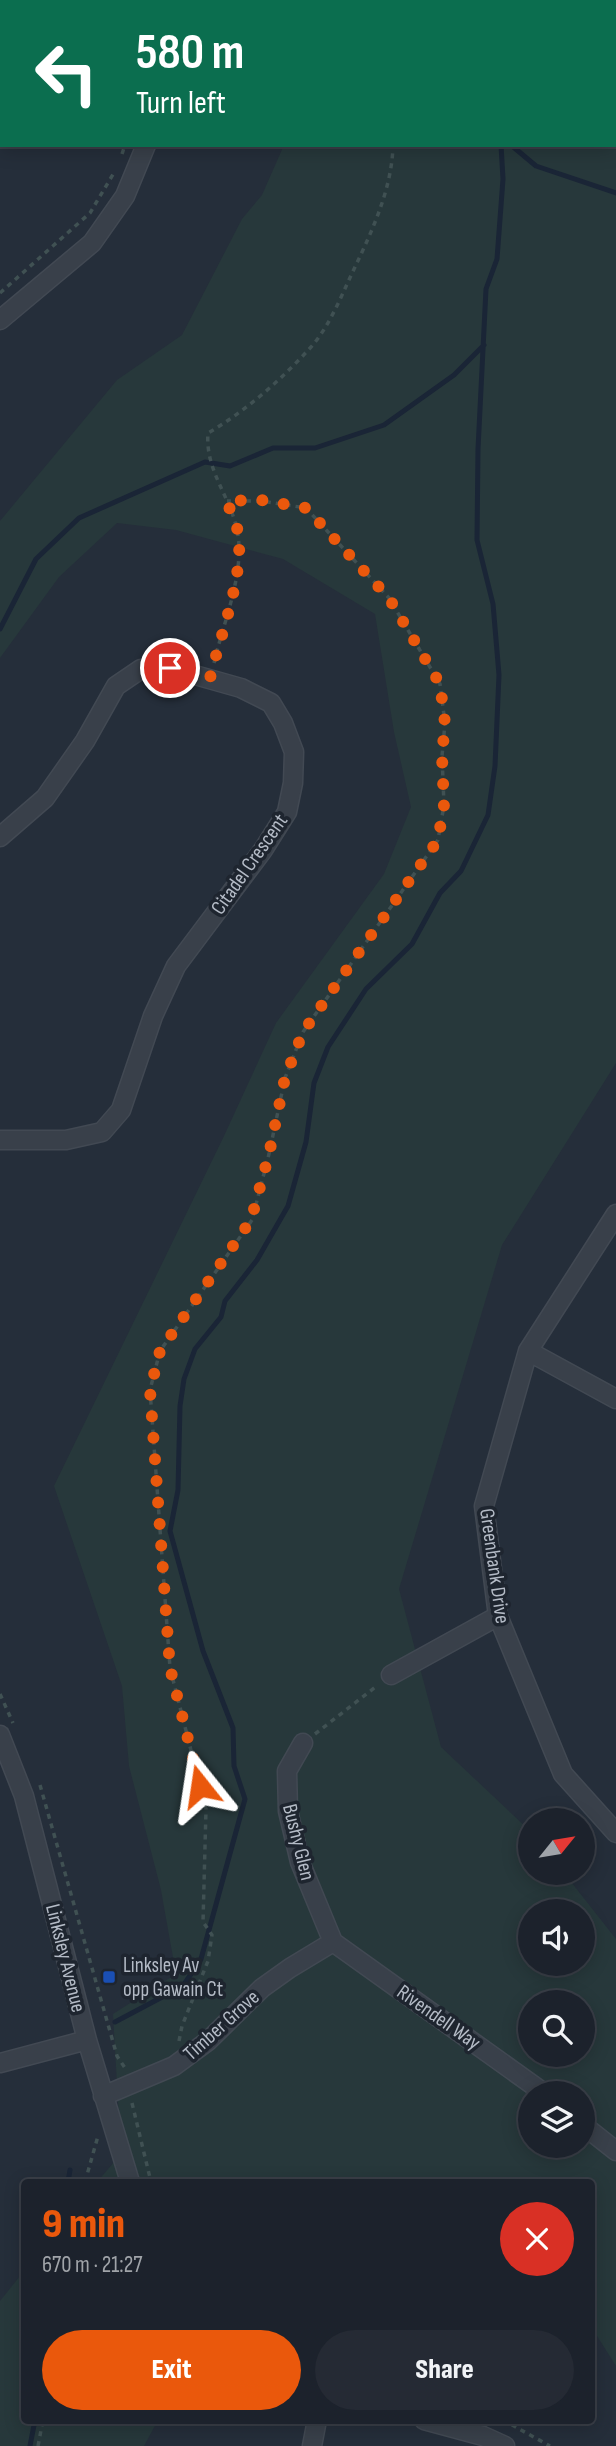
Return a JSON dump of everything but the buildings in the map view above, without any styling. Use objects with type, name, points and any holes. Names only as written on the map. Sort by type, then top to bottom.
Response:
[{"type":"street","points":[[0,320],[92,243],[125,196],[145,147]]},
{"type":"street","name":"Citadel Crescent","points":[[0,836],[45,798],[85,741],[117,686],[141,669],[170,668],[210,678],[271,702],[283,723],[294,752],[293,783],[287,812],[263,850],[176,966],[153,1016],[121,1110],[102,1132],[66,1140],[0,1140]]},
{"type":"street","name":"Greenbank Drive","points":[[616,1214],[528,1351],[484,1506],[498,1616],[562,1774],[616,1832]]},
{"type":"street","points":[[528,1351],[616,1399]]},
{"type":"street","points":[[391,1675],[498,1616]]},
{"type":"street","name":"Linksley Avenue","points":[[8,1733],[87,2040],[129,2179]]},
{"type":"street","name":"Bushy Glen","points":[[303,1742],[287,1771],[288,1811],[300,1862],[333,1942]]},
{"type":"street","name":"Timber Grove","points":[[103,2096],[174,2066],[208,2041],[262,1988],[333,1942]]},
{"type":"street","name":"Rivendell Way","points":[[333,1942],[527,2081]]},
{"type":"street","points":[[0,2063],[87,2040]]},
{"type":"street","points":[[595,2134],[616,2151]]},
{"type":"street","points":[[312,2446],[316,2424]]},
{"type":"street","points":[[439,2424],[483,2436],[505,2446]]},
{"type":"path","points":[[0,293],[90,213],[109,184],[124,147]]},
{"type":"path","points":[[210,678],[237,575],[239,556],[237,531],[227,501],[213,473],[207,449],[208,433],[228,422],[251,403],[313,346],[334,311],[372,230],[389,179],[393,147]]},
{"type":"path","points":[[174,2066],[181,2025],[208,1961],[212,1935],[204,1923],[206,1809],[170,1668],[150,1390],[160,1351],[251,1220],[269,1154],[285,1078],[303,1032],[438,840],[444,805],[442,756],[445,723],[440,684],[389,598],[306,508],[261,500],[227,501]]},
{"type":"path","points":[[303,1742],[391,1675]]},
{"type":"path","points":[[0,1693],[8,1733]]},
{"type":"path","points":[[38,1781],[44,1794],[117,2056],[124,2064],[150,2179]]},
{"type":"path","points":[[86,2179],[99,2128]]},
{"type":"path","points":[[38,2446],[42,2424]]},
{"type":"path","points":[[510,2424],[550,2446]]},
{"type":"shaded area","points":[[283,147],[616,147],[616,1063],[502,1245],[399,1589],[441,1747],[518,1820],[518,1885],[573,1885],[584,1899],[518,1899],[518,1976],[595,1976],[595,1912],[616,1939],[616,2366],[595,2333],[595,2179],[100,2179],[121,2154],[113,2014],[176,1974],[161,1890],[129,1766],[122,1686],[54,1486],[276,1023],[384,874],[411,807],[394,732],[375,614],[283,559],[176,530],[117,523],[59,577],[0,658],[0,521],[117,380],[182,335],[242,219],[262,195]]},
{"type":"shaded area","points":[[21,2275],[21,2424],[156,2424],[144,2446],[0,2446],[0,2301]]},
{"type":"waterway","points":[[115,2022],[183,1986],[201,1959],[245,1799],[234,1766],[233,1728],[203,1651],[170,1531],[178,1490],[180,1406],[184,1379],[195,1349],[221,1317],[225,1301],[257,1260],[288,1206],[306,1142],[314,1083],[328,1047],[366,989],[412,944],[440,893],[461,871],[488,815],[495,766],[499,675],[493,604],[477,540],[478,449],[486,289],[497,259],[503,179],[501,147]]},
{"type":"waterway","points":[[513,147],[536,166],[616,193]]},
{"type":"waterway","points":[[0,629],[36,559],[79,518],[205,462],[230,466],[273,448],[315,448],[384,425],[454,375],[484,345]]},
{"type":"waterway","points":[[68,2179],[70,2170]]},
{"type":"waterway","points":[[30,2446],[34,2424]]},
{"type":"place","name":"Linksley Av opp Gawain Ct","points":[[109,1977]]},
{"type":"route","points":[[170,668],[210,678],[237,575],[239,556],[237,531],[227,501],[261,500],[306,508],[389,598],[440,684],[445,723],[442,756],[444,805],[438,840],[303,1032],[285,1078],[269,1154],[251,1220],[160,1351],[150,1390],[170,1668],[200,1786]]}]
